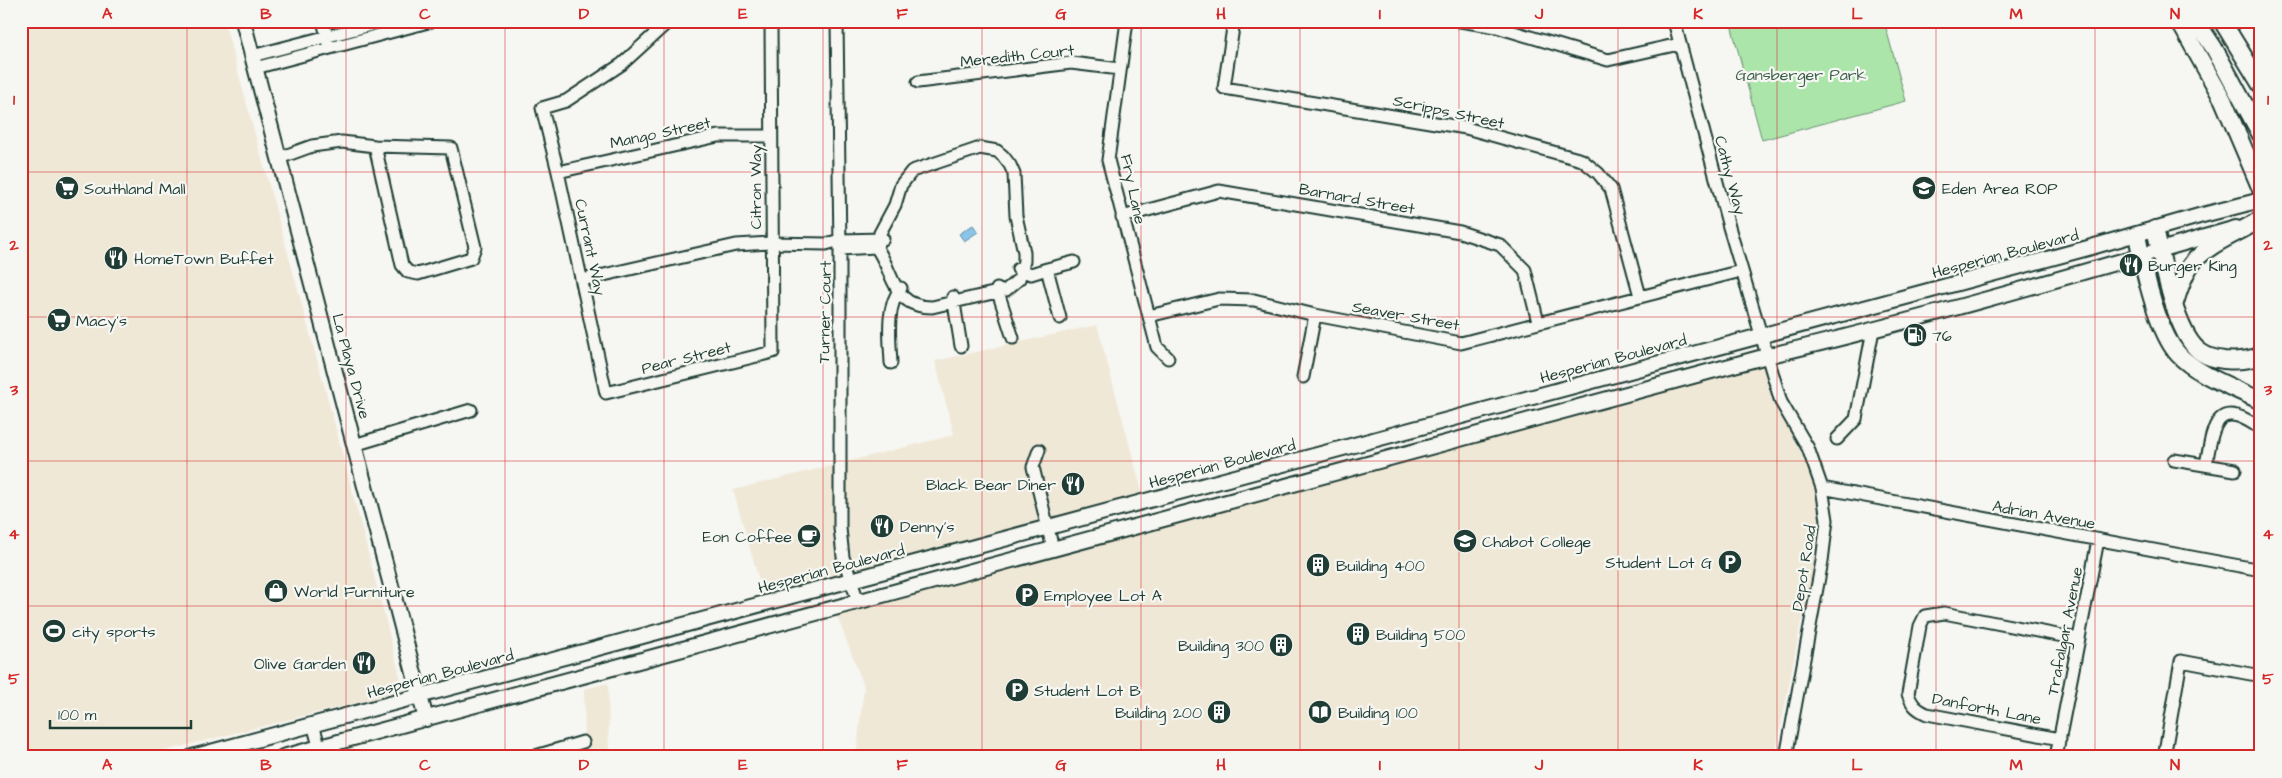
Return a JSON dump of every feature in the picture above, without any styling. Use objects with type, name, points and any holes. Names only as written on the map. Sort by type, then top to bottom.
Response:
[{"type":"highway","points":[[2179,21],[2222,100],[2258,197]]},
{"type":"highway","points":[[2196,21],[2214,48],[2261,135]]},
{"type":"highway","points":[[2222,21],[2261,85]]},
{"type":"highway","points":[[2243,21],[2261,50]]},
{"type":"highway","points":[[2174,306],[2190,266],[2204,252],[2258,222]]},
{"type":"highway","points":[[2155,229],[2174,306],[2186,335],[2200,352],[2210,357],[2231,361],[2252,359],[2261,355]]},
{"type":"highway","points":[[2137,235],[2141,256],[2164,330],[2177,354],[2195,369],[2261,401]]},
{"type":"main road","name":"La Playa Drive","points":[[243,21],[426,719]]},
{"type":"main road","name":"Hesperian Boulevard","points":[[192,757],[2137,235],[2258,197]]},
{"type":"main road","points":[[283,757],[320,752],[426,719],[1767,356],[1872,330],[2161,251],[2258,222]]},
{"type":"street","points":[[323,21],[329,42]]},
{"type":"street","points":[[329,42],[386,21]]},
{"type":"street","points":[[254,62],[329,42],[432,21]]},
{"type":"street","name":"Currant Way","points":[[606,393],[558,172],[542,108],[566,101],[622,64],[670,21]]},
{"type":"street","name":"Citron Way","points":[[771,21],[773,352]]},
{"type":"street","name":"Turner Court","points":[[837,21],[840,245],[840,528],[843,557],[858,601]]},
{"type":"street","name":"Fry Lane","points":[[1127,21],[1108,160],[1157,347],[1168,358]]},
{"type":"street","name":"Scripps Street","points":[[1234,21],[1224,88],[1466,128],[1582,160],[1598,173],[1611,189],[1640,296]]},
{"type":"street","points":[[1460,21],[1497,27],[1608,60],[1679,44]]},
{"type":"street","name":"Cathy Way","points":[[1674,21],[1761,336]]},
{"type":"street","name":"Meredith Court","points":[[918,82],[1071,63],[1120,69]]},
{"type":"street","name":"Mango Street","points":[[558,172],[718,136],[771,136]]},
{"type":"street","points":[[279,158],[312,146],[342,142],[375,146],[451,148],[475,247],[472,258],[418,274],[408,272],[402,265],[375,146]]},
{"type":"street","points":[[983,153],[992,154],[1002,164],[1009,181],[1010,205],[1020,270],[1002,288],[997,291],[953,300],[929,302],[913,300],[900,290],[886,270],[885,252],[879,242],[910,180],[916,175],[983,153]]},
{"type":"street","name":"Barnard Street","points":[[1122,217],[1219,191],[1460,232],[1500,245],[1525,270],[1538,322]]},
{"type":"street","points":[[582,280],[736,245],[771,243],[840,245],[879,242]]},
{"type":"street","points":[[1020,270],[1031,274],[1074,262]]},
{"type":"street","points":[[1047,269],[1060,318]]},
{"type":"street","name":"Seaver Street","points":[[1149,316],[1219,299],[1254,300],[1315,315],[1461,342],[1742,271]]},
{"type":"street","points":[[891,364],[890,326],[893,302],[900,290]]},
{"type":"street","points":[[997,291],[1013,338]]},
{"type":"street","points":[[953,300],[961,346]]},
{"type":"street","points":[[1303,377],[1315,315]]},
{"type":"street","points":[[1838,439],[1856,419],[1872,330]]},
{"type":"street","name":"Depot Road","points":[[1761,336],[1781,402],[1808,448],[1822,488],[1827,520],[1822,561],[1786,757]]},
{"type":"street","name":"Pear Street","points":[[606,393],[773,352]]},
{"type":"street","points":[[354,445],[471,410]]},
{"type":"street","points":[[2206,465],[2212,432],[2218,421],[2226,415],[2236,414],[2261,429]]},
{"type":"street","points":[[1039,450],[1033,467],[1053,549]]},
{"type":"street","points":[[2174,460],[2234,470]]},
{"type":"street","name":"Adrian Avenue","points":[[1822,488],[2261,570]]},
{"type":"street","name":"Trafalgar Avenue","points":[[2056,757],[2098,540]]},
{"type":"street","name":"Danforth Lane","points":[[2060,738],[1927,714],[1918,710],[1911,703],[1908,694],[1920,626],[1925,616],[1944,612],[2078,639]]},
{"type":"street","points":[[2164,757],[2181,661],[2261,676]]},
{"type":"street","points":[[313,724],[320,752]]},
{"type":"street","points":[[532,757],[583,742]]},
{"type":"shaded area","points":[[21,21],[224,21],[335,425],[404,691],[140,757],[21,757]]},
{"type":"shaded area","points":[[1097,325],[1143,495],[764,597],[733,490],[954,435],[935,361]]},
{"type":"shaded area","name":"Chabot College","points":[[1767,356],[1822,488],[1822,561],[1801,622],[1775,757],[856,757],[864,686],[837,616],[1294,489],[1535,427],[1746,368]]},
{"type":"shaded area","points":[[608,683],[609,757],[585,757],[584,689]]},
{"type":"green space","name":"Gansberger Park","points":[[1730,21],[1884,21],[1906,101],[1762,140]]},
{"type":"water","points":[[973,225],[978,232],[964,241],[959,234]]},
{"type":"place","name":"Southland Mall","points":[[67,188]]},
{"type":"place","name":"Eden Area ROP","points":[[1924,188]]},
{"type":"place","name":"HomeTown Buffet","points":[[116,258]]},
{"type":"place","name":"Burger King","points":[[2131,265]]},
{"type":"place","name":"Macy's","points":[[59,320]]},
{"type":"place","name":"76","points":[[1915,335]]},
{"type":"place","name":"Black Bear Diner","points":[[1073,484]]},
{"type":"place","name":"Denny's","points":[[882,526]]},
{"type":"place","name":"Eon Coffee","points":[[809,536]]},
{"type":"place","name":"Chabot College","points":[[1465,541]]},
{"type":"place","name":"Student Lot G","points":[[1730,562]]},
{"type":"place","name":"Building 400","points":[[1318,565]]},
{"type":"place","name":"World Furniture","points":[[276,591]]},
{"type":"place","name":"Employee Lot A","points":[[1027,595]]},
{"type":"place","name":"city sports","points":[[54,631]]},
{"type":"place","name":"Building 500","points":[[1358,634]]},
{"type":"place","name":"Building 300","points":[[1281,645]]},
{"type":"place","name":"Olive Garden","points":[[364,663]]},
{"type":"place","name":"Student Lot B","points":[[1017,690]]},
{"type":"place","name":"Building 200","points":[[1219,712]]},
{"type":"place","name":"Building 100","points":[[1320,712]]}]
